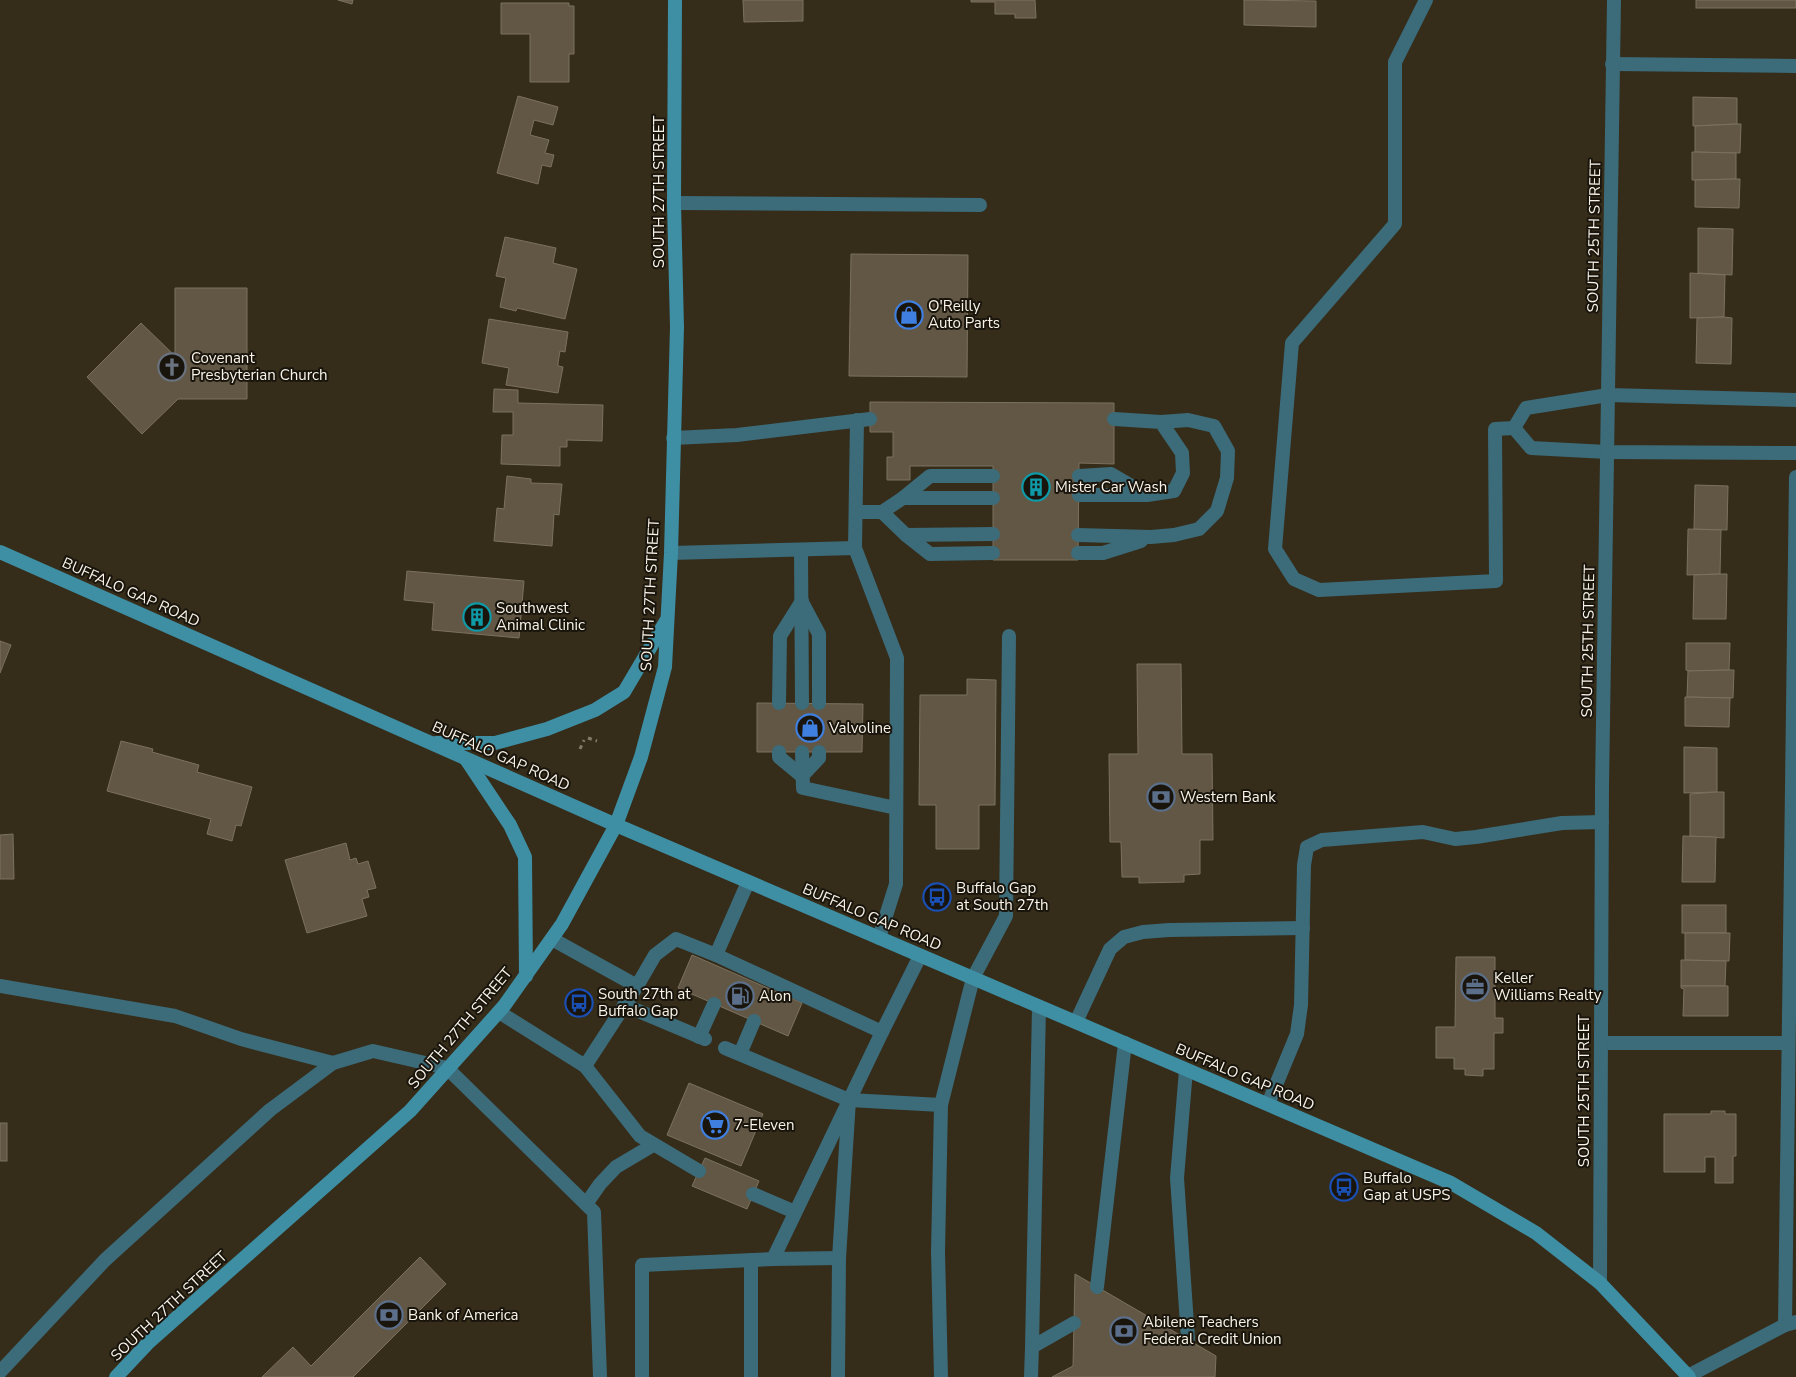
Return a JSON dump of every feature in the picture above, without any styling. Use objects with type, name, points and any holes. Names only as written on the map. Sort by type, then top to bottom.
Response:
[{"type":"main road","name":"SOUTH 27TH STREET","points":[[116,1377],[149,1342],[410,1111],[499,1012],[526,976],[562,924],[616,825],[641,757],[665,667],[671,553],[677,327],[674,203],[675,0]]},
{"type":"main road","name":"BUFFALO GAP ROAD","points":[[0,552],[616,825],[1451,1183],[1536,1233],[1600,1283],[1688,1376]]},
{"type":"main road","points":[[430,743],[495,743],[547,728],[596,710],[624,692],[667,618]]},
{"type":"main road","points":[[465,758],[510,825],[525,857],[526,976]]},
{"type":"street","points":[[1426,0],[1395,62],[1395,224],[1292,343],[1275,549],[1294,579],[1319,590],[1496,581],[1496,429],[1514,428]]},
{"type":"street","name":"SOUTH 25TH STREET","points":[[1600,1283],[1606,452],[1614,0]]},
{"type":"street","points":[[1612,64],[1796,66]]},
{"type":"street","points":[[674,203],[980,205]]},
{"type":"street","points":[[1514,428],[1526,408],[1608,396],[1796,400]]},
{"type":"street","points":[[1078,535],[1151,538],[1199,529],[1217,511],[1228,478],[1228,451],[1214,426],[1188,420],[1161,422],[1114,419]]},
{"type":"street","points":[[673,438],[737,435],[863,420],[855,548],[897,658],[896,884],[879,938]]},
{"type":"street","points":[[1079,495],[1147,495],[1174,492],[1183,473],[1182,453],[1161,422]]},
{"type":"street","points":[[1514,428],[1531,448],[1606,452],[1796,453]]},
{"type":"street","points":[[1079,476],[1111,474],[1147,495]]},
{"type":"street","points":[[856,512],[882,512],[930,476],[993,476]]},
{"type":"street","points":[[1688,1376],[1790,1324],[1792,1101],[1788,1042],[1796,477]]},
{"type":"street","points":[[903,498],[993,498]]},
{"type":"street","points":[[882,512],[906,535],[930,554],[993,553]]},
{"type":"street","points":[[906,535],[993,534]]},
{"type":"street","points":[[1078,553],[1103,553],[1151,538]]},
{"type":"street","points":[[671,553],[855,548]]},
{"type":"street","points":[[801,550],[802,703]]},
{"type":"street","points":[[779,703],[780,636],[802,601]]},
{"type":"street","points":[[802,601],[819,634],[819,703]]},
{"type":"street","points":[[941,1377],[938,1252],[941,1105],[973,978],[1006,916],[1009,636]]},
{"type":"street","points":[[779,752],[779,757],[802,776]]},
{"type":"street","points":[[802,752],[803,788],[896,808]]},
{"type":"street","points":[[802,776],[819,758],[819,752]]},
{"type":"street","points":[[1268,1104],[1297,1034],[1302,1004],[1304,865],[1307,847],[1322,840],[1423,832],[1455,839],[1562,823],[1602,822]]},
{"type":"street","points":[[716,955],[748,882]]},
{"type":"street","points":[[1076,1022],[1110,949],[1124,937],[1144,932],[1169,930],[1302,928]]},
{"type":"street","points":[[552,939],[637,986]]},
{"type":"street","points":[[584,1066],[637,986],[655,955],[676,939],[716,955],[731,967],[882,1032]]},
{"type":"street","points":[[773,1259],[920,956]]},
{"type":"street","points":[[0,986],[175,1016],[241,1040],[333,1063]]},
{"type":"street","points":[[624,1005],[702,1038],[714,1004]]},
{"type":"street","points":[[1031,1377],[1039,1007]]},
{"type":"street","points":[[499,1012],[584,1066],[640,1136],[699,1171]]},
{"type":"street","points":[[740,1054],[754,1021]]},
{"type":"street","points":[[1601,1043],[1788,1042]]},
{"type":"street","points":[[1097,1287],[1125,1043]]},
{"type":"street","points":[[725,1048],[849,1100],[941,1105]]},
{"type":"street","points":[[0,1372],[105,1260],[270,1110],[333,1063],[373,1051],[447,1068],[594,1212],[600,1377]]},
{"type":"street","points":[[1186,1070],[1177,1178],[1188,1339]]},
{"type":"street","points":[[838,1377],[839,1258],[849,1100]]},
{"type":"street","points":[[586,1204],[600,1184],[616,1167],[653,1145]]},
{"type":"street","points":[[753,1194],[795,1212]]},
{"type":"street","points":[[642,1377],[642,1265],[839,1258]]},
{"type":"street","points":[[751,1260],[751,1377]]},
{"type":"street","points":[[1032,1347],[1074,1322]]},
{"type":"path","points":[[580,749],[585,737],[597,741]]},
{"type":"building","points":[[338,0],[353,0],[352,4]]},
{"type":"building","points":[[743,0],[803,0],[803,21],[744,22]]},
{"type":"building","points":[[971,0],[1035,0],[1036,18],[1015,18],[1015,14],[995,14],[995,2],[971,2]]},
{"type":"building","points":[[1244,0],[1316,1],[1316,27],[1244,25]]},
{"type":"building","points":[[1696,0],[1796,0],[1796,8],[1696,8]]},
{"type":"building","points":[[501,3],[569,3],[569,6],[574,6],[574,54],[569,54],[569,82],[530,82],[530,34],[501,34]]},
{"type":"building","points":[[518,96],[558,107],[553,125],[534,120],[530,135],[549,140],[545,153],[554,155],[551,167],[542,165],[538,184],[497,173]]},
{"type":"building","points":[[1693,97],[1737,98],[1737,124],[1693,126]]},
{"type":"building","points":[[1741,124],[1740,153],[1695,152],[1695,126]]},
{"type":"building","points":[[1692,152],[1736,153],[1736,179],[1692,180]]},
{"type":"building","points":[[1740,179],[1739,208],[1695,207],[1695,180]]},
{"type":"building","points":[[1698,228],[1733,229],[1732,275],[1698,273]]},
{"type":"building","points":[[505,237],[556,248],[553,263],[577,269],[565,319],[517,308],[516,311],[500,307],[506,278],[496,276]]},
{"type":"building","name":"O'Reilly Auto Parts","points":[[851,254],[968,255],[967,377],[849,376]]},
{"type":"building","points":[[1690,273],[1725,275],[1724,317],[1690,318]]},
{"type":"building","name":"Covenant Presbyterian Church","points":[[175,288],[247,288],[247,399],[178,399],[142,434],[87,377],[141,323],[175,356]]},
{"type":"building","points":[[1697,318],[1732,318],[1731,364],[1696,363]]},
{"type":"building","points":[[489,319],[568,332],[565,352],[560,351],[558,363],[558,366],[563,367],[558,393],[506,385],[509,368],[482,363]]},
{"type":"building","points":[[494,389],[518,390],[518,403],[603,405],[602,441],[567,440],[567,447],[560,447],[560,466],[501,464],[502,435],[513,435],[513,412],[493,412]]},
{"type":"building","name":"Mister Car Wash","points":[[870,402],[1114,403],[1114,464],[1079,463],[1078,560],[993,560],[993,466],[910,466],[910,480],[887,480],[887,457],[893,457],[893,432],[870,432]]},
{"type":"building","points":[[507,476],[531,479],[531,483],[562,484],[559,515],[554,514],[552,546],[494,541],[497,508],[504,509]]},
{"type":"building","points":[[1695,485],[1728,486],[1727,530],[1694,529]]},
{"type":"building","points":[[1688,529],[1721,530],[1720,574],[1687,575]]},
{"type":"building","name":"Southwest Animal Clinic","points":[[407,571],[524,581],[519,638],[432,630],[434,603],[404,600]]},
{"type":"building","points":[[1727,574],[1726,619],[1693,619],[1694,575]]},
{"type":"building","points":[[0,641],[11,645],[0,673]]},
{"type":"building","points":[[1686,643],[1730,643],[1729,670],[1686,670]]},
{"type":"building","name":"Western Bank","points":[[1137,664],[1181,664],[1182,754],[1212,754],[1213,840],[1200,840],[1200,874],[1184,875],[1184,882],[1139,883],[1139,877],[1122,877],[1121,842],[1110,842],[1109,754],[1138,754]]},
{"type":"building","points":[[1734,670],[1733,698],[1687,697],[1688,671]]},
{"type":"building","points":[[967,679],[996,680],[995,805],[979,805],[979,849],[936,849],[936,805],[919,805],[920,695],[967,695]]},
{"type":"building","points":[[1685,697],[1730,698],[1729,727],[1685,726]]},
{"type":"building","name":"Valvoline","points":[[757,703],[863,704],[862,752],[757,752]]},
{"type":"building","points":[[121,741],[153,749],[152,752],[199,765],[197,772],[252,787],[241,826],[236,825],[232,841],[207,834],[211,819],[107,791]]},
{"type":"building","points":[[1684,747],[1717,748],[1717,792],[1684,793]]},
{"type":"building","points":[[1724,792],[1724,838],[1690,836],[1690,794]]},
{"type":"building","points":[[13,834],[14,879],[0,879],[0,835]]},
{"type":"building","points":[[1683,836],[1716,837],[1715,882],[1682,882]]},
{"type":"building","points":[[346,843],[350,860],[356,858],[358,864],[368,861],[376,888],[367,890],[369,897],[362,899],[367,916],[307,933],[285,860]]},
{"type":"building","points":[[1682,905],[1726,905],[1726,933],[1682,933]]},
{"type":"building","points":[[1685,933],[1730,933],[1729,961],[1685,960]]},
{"type":"building","name":"Alon","points":[[692,955],[802,1003],[788,1036],[678,988]]},
{"type":"building","name":"Keller Williams Realty","points":[[1456,957],[1495,957],[1495,1018],[1503,1018],[1503,1033],[1494,1033],[1494,1069],[1483,1069],[1483,1076],[1465,1075],[1465,1069],[1454,1069],[1454,1058],[1436,1058],[1436,1027],[1455,1027]]},
{"type":"building","points":[[1681,960],[1726,961],[1725,986],[1681,986]]},
{"type":"building","points":[[1681,986],[1728,986],[1728,1016],[1683,1016],[1684,989]]},
{"type":"building","name":"7-Eleven","points":[[689,1083],[763,1114],[741,1166],[667,1135]]},
{"type":"building","points":[[1711,1111],[1725,1111],[1725,1114],[1736,1114],[1736,1156],[1733,1156],[1733,1183],[1715,1183],[1715,1157],[1705,1157],[1705,1172],[1664,1172],[1664,1114],[1711,1114]]},
{"type":"building","points":[[0,1123],[7,1123],[7,1161],[0,1161]]},
{"type":"building","points":[[705,1158],[759,1181],[747,1209],[692,1186]]},
{"type":"building","name":"Bank of America","points":[[420,1257],[446,1284],[353,1377],[262,1377],[293,1347],[311,1366]]},
{"type":"building","name":"Abilene Teachers Federal Credit Union","points":[[1075,1274],[1216,1356],[1215,1377],[1052,1377],[1073,1366]]},
{"type":"place","name":"O'Reilly Auto Parts","points":[[909,315]]},
{"type":"place","name":"Covenant Presbyterian Church","points":[[172,367]]},
{"type":"place","name":"Mister Car Wash","points":[[1036,487]]},
{"type":"place","name":"Southwest Animal Clinic","points":[[477,617]]},
{"type":"place","name":"Valvoline","points":[[810,728]]},
{"type":"place","name":"Western Bank","points":[[1161,797]]},
{"type":"place","name":"Buffalo Gap at South 27th","points":[[937,897]]},
{"type":"place","name":"Keller Williams Realty","points":[[1475,987]]},
{"type":"place","name":"Alon","points":[[740,996]]},
{"type":"place","name":"South 27th at Buffalo Gap","points":[[579,1003]]},
{"type":"place","name":"7-Eleven","points":[[715,1125]]},
{"type":"place","name":"Buffalo Gap at USPS","points":[[1344,1187]]},
{"type":"place","name":"Bank of America","points":[[389,1315]]},
{"type":"place","name":"Abilene Teachers Federal Credit Union","points":[[1124,1331]]}]
